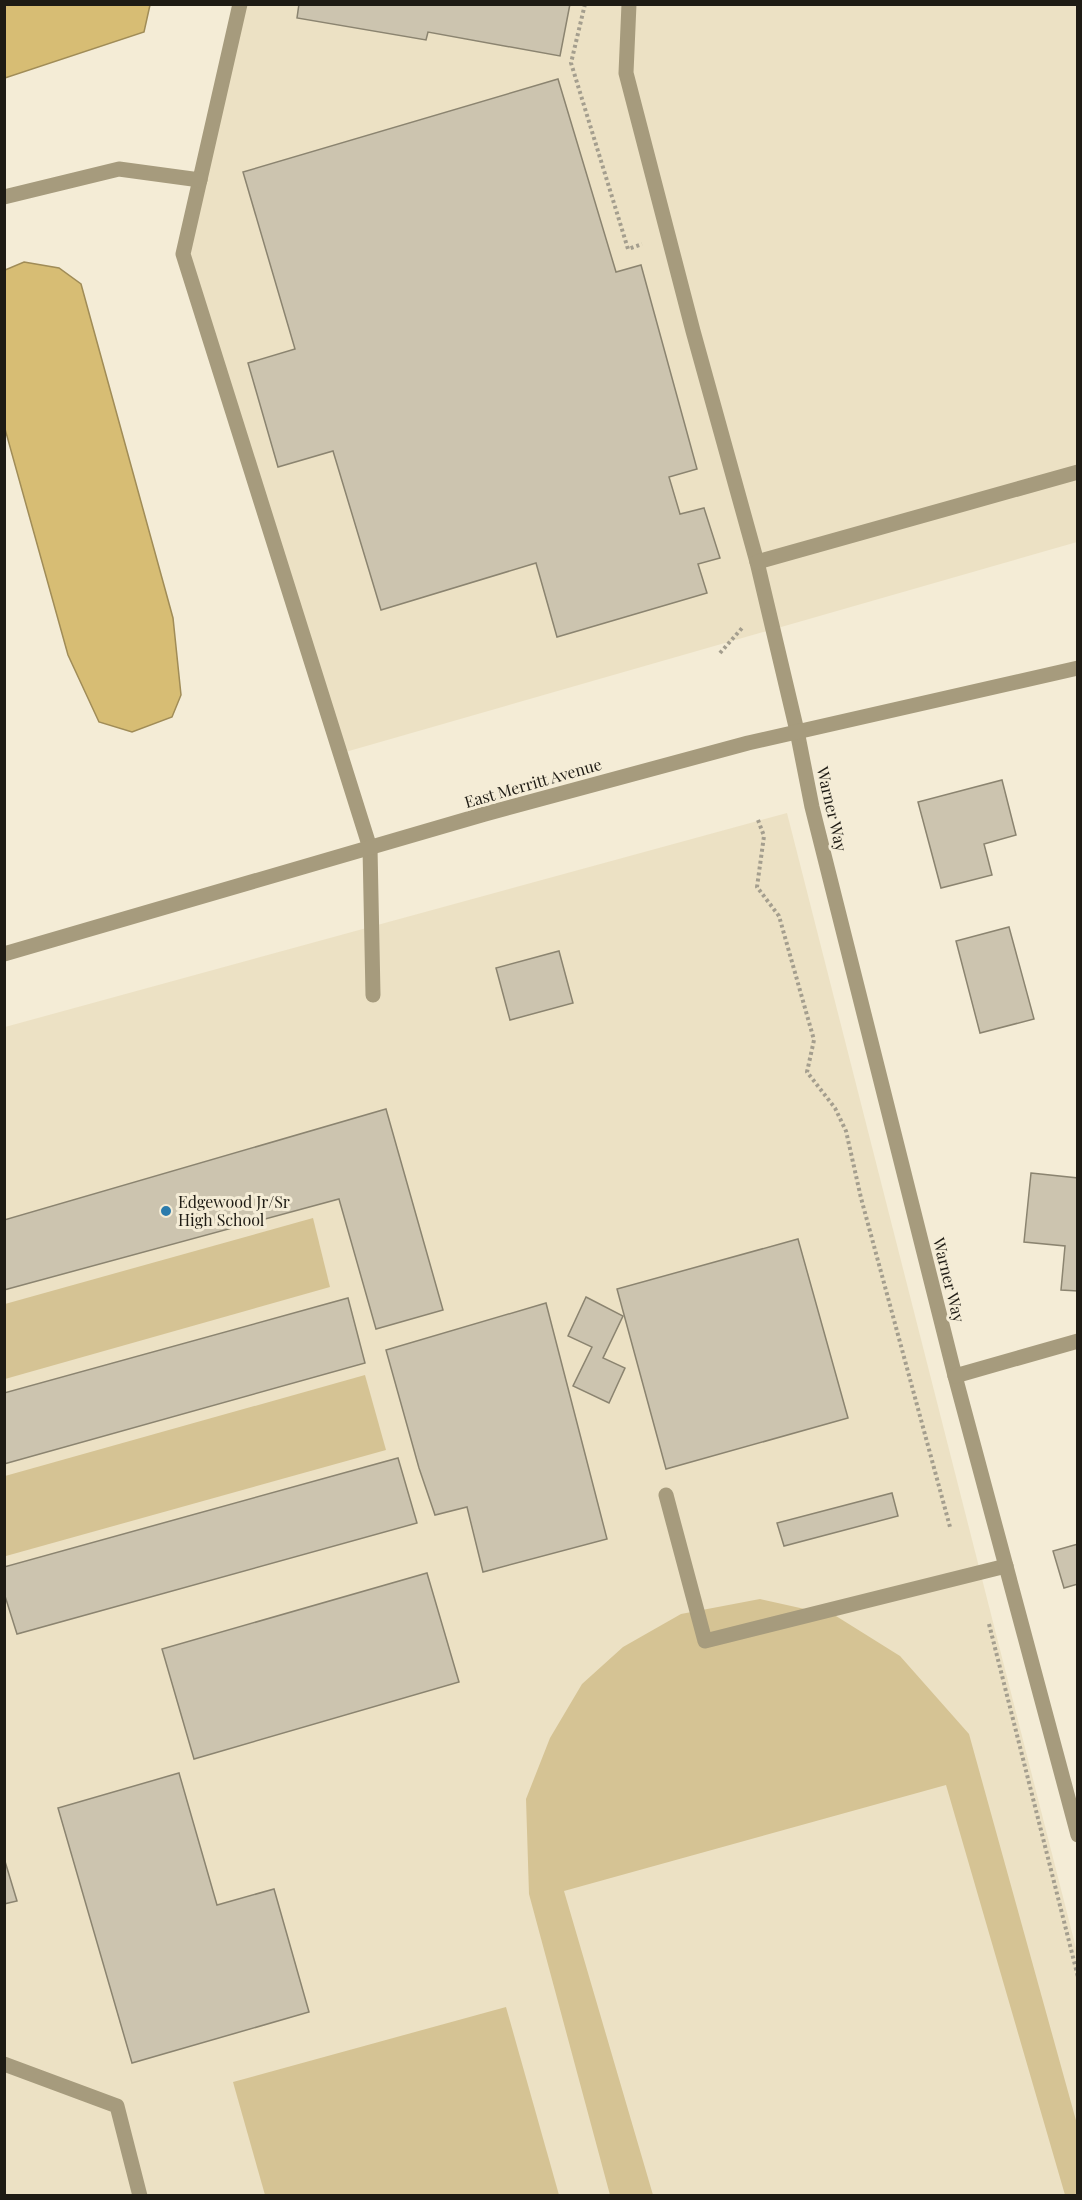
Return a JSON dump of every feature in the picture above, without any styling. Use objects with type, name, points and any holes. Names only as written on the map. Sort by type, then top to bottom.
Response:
[{"type":"street","points":[[240,4],[183,254],[370,848],[373,995]]},
{"type":"street","name":"Warner Way","points":[[629,4],[626,74],[693,331],[757,562],[797,731],[812,807],[955,1376],[1077,1835]]},
{"type":"street","points":[[4,197],[119,168],[200,180]]},
{"type":"street","points":[[757,562],[1077,472]]},
{"type":"street","name":"East Merritt Avenue","points":[[4,954],[572,790],[797,731],[1077,668]]},
{"type":"street","points":[[955,1376],[1077,1341]]},
{"type":"street","points":[[666,1495],[705,1641],[1006,1566]]},
{"type":"street","points":[[4,2064],[117,2106],[140,2196]]},
{"type":"path","points":[[585,4],[571,63],[628,249],[643,244]]},
{"type":"path","points":[[720,653],[749,620]]},
{"type":"path","points":[[758,820],[764,836],[757,887],[779,916],[814,1040],[807,1072],[835,1108],[846,1131],[863,1203],[950,1527]]},
{"type":"path","points":[[989,1624],[1077,1977]]},
{"type":"shaded area","points":[[4,5],[150,5],[144,32],[5,78]]},
{"type":"shaded area","points":[[246,5],[1077,5],[1077,542],[342,753],[187,266]]},
{"type":"shaded area","points":[[24,262],[59,268],[81,284],[173,618],[181,695],[172,717],[132,732],[99,722],[68,655],[5,429],[5,270]]},
{"type":"shaded area","points":[[787,813],[1077,1952],[1077,2195],[5,2196],[5,1027]]},
{"type":"shaded area","points":[[313,1218],[330,1287],[5,1379],[5,1304]]},
{"type":"shaded area","points":[[365,1375],[386,1450],[6,1556],[4,1549],[5,1476]]},
{"type":"shaded area","points":[[760,1599],[836,1616],[900,1656],[969,1734],[1077,2124],[1077,2195],[1065,2195],[946,1785],[564,1891],[653,2195],[610,2195],[529,1894],[526,1799],[550,1738],[582,1684],[623,1647],[681,1614]]},
{"type":"shaded area","points":[[506,2007],[559,2195],[265,2195],[233,2082]]},
{"type":"building","points":[[299,4],[570,4],[560,56],[428,32],[426,40],[297,18]]},
{"type":"building","points":[[558,79],[616,272],[641,265],[697,469],[669,477],[680,514],[704,508],[720,558],[698,564],[707,593],[557,637],[536,563],[381,610],[333,451],[278,467],[248,363],[295,349],[243,172]]},
{"type":"building","points":[[1002,780],[1016,835],[984,844],[992,875],[941,888],[918,802]]},
{"type":"building","points":[[1009,927],[1034,1019],[980,1033],[956,941]]},
{"type":"building","points":[[559,951],[573,1003],[510,1020],[496,968]]},
{"type":"building","name":"Edgewood Jr/Sr High School","points":[[386,1109],[443,1310],[376,1329],[339,1199],[4,1290],[4,1220]]},
{"type":"building","points":[[1031,1173],[1078,1178],[1078,1291],[1061,1290],[1065,1246],[1024,1242]]},
{"type":"building","points":[[798,1239],[848,1418],[666,1469],[617,1289]]},
{"type":"building","points":[[586,1297],[623,1316],[603,1358],[625,1368],[609,1403],[573,1386],[592,1347],[568,1336]]},
{"type":"building","points":[[348,1298],[365,1363],[4,1464],[4,1393]]},
{"type":"building","points":[[546,1303],[607,1539],[483,1572],[467,1507],[435,1515],[419,1468],[386,1350]]},
{"type":"building","points":[[398,1458],[417,1523],[17,1634],[4,1593],[4,1567]]},
{"type":"building","points":[[892,1493],[898,1516],[784,1546],[777,1523]]},
{"type":"building","points":[[1078,1544],[1078,1584],[1064,1588],[1053,1551]]},
{"type":"building","points":[[427,1573],[459,1682],[194,1759],[162,1649]]},
{"type":"building","points":[[179,1773],[217,1905],[274,1889],[309,2012],[132,2063],[58,1808]]},
{"type":"building","points":[[4,1858],[17,1901],[4,1904]]},
{"type":"place","name":"Edgewood Jr/Sr High School","points":[[166,1211]]}]
